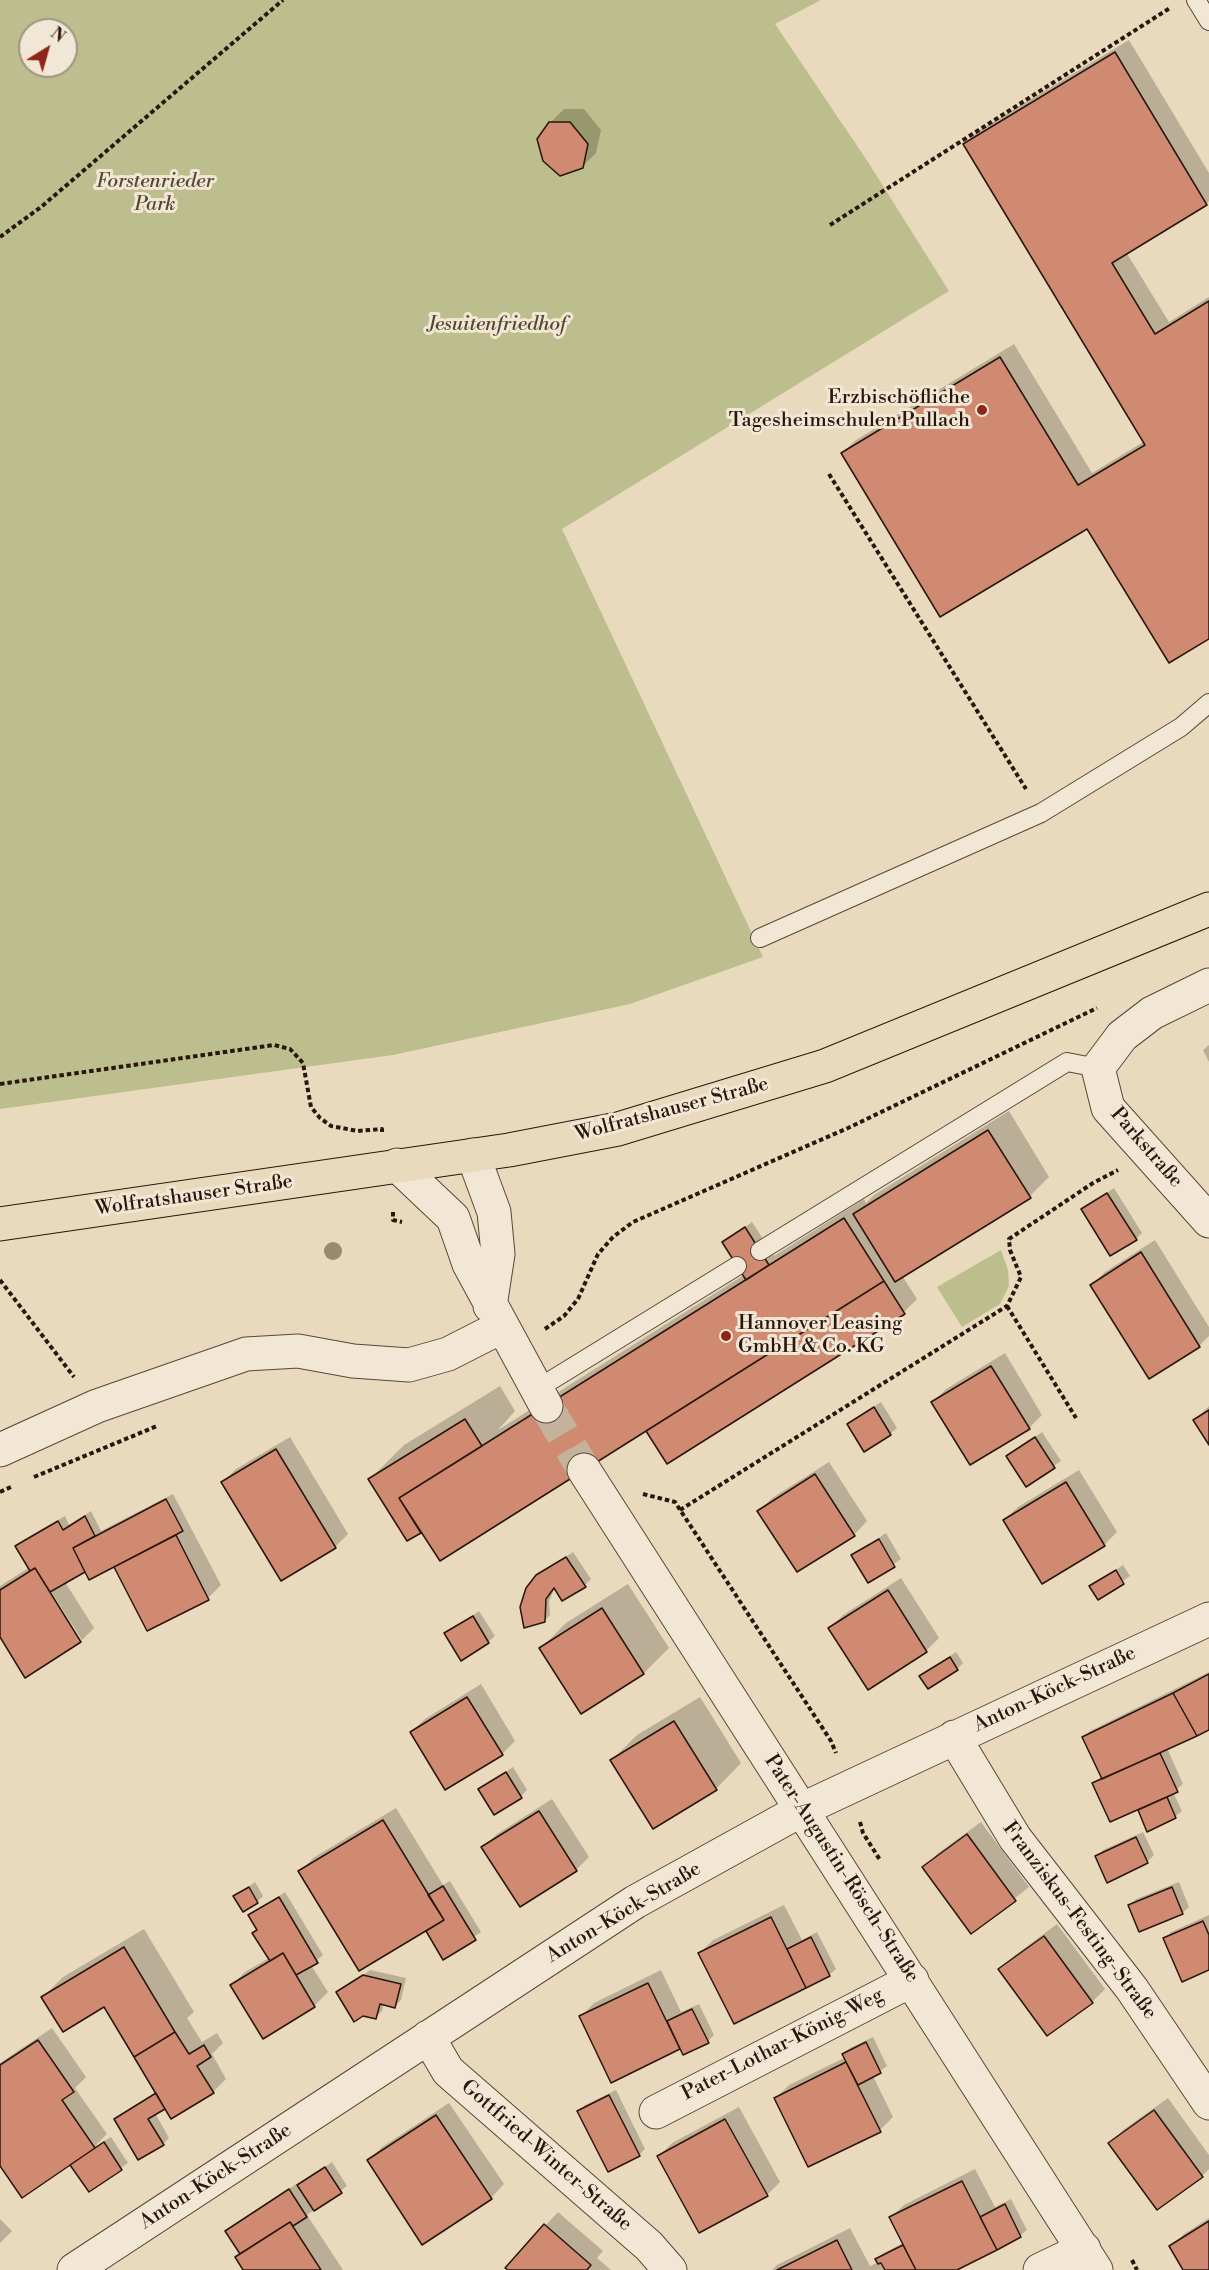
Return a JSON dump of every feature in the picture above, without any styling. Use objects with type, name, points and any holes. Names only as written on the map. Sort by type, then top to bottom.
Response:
[{"type":"main road","name":"Wolfratshauser Straße","points":[[0,1224],[473,1155],[618,1128],[825,1066],[1209,909]]},
{"type":"street","points":[[1098,1068],[1122,1036],[1152,1013],[1209,985]]},
{"type":"street","name":"Parkstraße","points":[[1098,1068],[1108,1108],[1209,1221]]},
{"type":"street","points":[[453,1218],[473,1155]]},
{"type":"street","points":[[0,1450],[97,1406],[246,1354],[298,1351],[353,1361],[409,1365],[448,1354],[496,1316],[498,1254],[494,1212],[473,1155]]},
{"type":"street","points":[[392,1166],[453,1218],[469,1264],[542,1397]]},
{"type":"street","name":"Pater-Augustin-Rösch-Straße","points":[[584,1470],[1090,2259]]},
{"type":"street","name":"Anton-Köck-Straße","points":[[74,2270],[635,1902],[849,1786],[1209,1619]]},
{"type":"street","name":"Franziskus-Festing-Straße","points":[[954,1737],[1015,1838],[1132,1989],[1209,2103]]},
{"type":"street","name":"Pater-Lothar-König-Weg","points":[[656,2112],[912,1980]]},
{"type":"street","name":"Gottfried-Winter-Straße","points":[[428,2037],[448,2071],[649,2246],[670,2270]]},
{"type":"street","points":[[1040,2270],[1090,2259]]},
{"type":"lane","points":[[1196,0],[1209,21]]},
{"type":"lane","points":[[760,938],[1041,813],[1181,727],[1209,704]]},
{"type":"lane","points":[[760,1251],[1067,1062],[1098,1068]]},
{"type":"lane","points":[[542,1397],[737,1266]]},
{"type":"path","points":[[0,237],[41,207],[283,0]]},
{"type":"path","points":[[830,225],[1173,6]]},
{"type":"path","points":[[829,474],[1041,813]]},
{"type":"path","points":[[538,1334],[564,1316],[578,1299],[598,1254],[613,1236],[633,1222],[848,1128],[1099,1007]]},
{"type":"path","points":[[0,1084],[274,1045],[290,1049],[303,1063],[310,1107],[320,1119],[332,1126],[358,1131],[382,1129],[392,1166]]},
{"type":"path","points":[[681,1510],[1007,1306],[1021,1277],[1010,1250],[1009,1239],[1093,1183],[1148,1155]]},
{"type":"path","points":[[0,1280],[97,1406]]},
{"type":"path","points":[[1007,1306],[1076,1418]]},
{"type":"path","points":[[25,1481],[166,1422]]},
{"type":"path","points":[[0,1492],[15,1485]]},
{"type":"path","points":[[634,1492],[675,1502],[681,1510],[831,1741],[849,1786],[863,1833],[882,1863]]},
{"type":"path","points":[[1126,2251],[1137,2270]]},
{"type":"green space","points":[[0,0],[821,0],[775,24],[868,162],[949,291],[562,529],[763,957],[630,1004],[393,1055],[0,1109]]},
{"type":"green space","points":[[1001,1250],[1008,1270],[1009,1286],[1000,1304],[962,1327],[937,1287]]},
{"type":"building","points":[[1115,52],[1207,205],[1112,263],[1155,334],[1209,301],[1209,639],[1169,663],[1087,529],[940,617],[841,453],[1000,357],[1078,485],[1145,445],[963,144]]},
{"type":"building","points":[[549,122],[570,122],[588,144],[583,168],[560,176],[543,161],[537,139]]},
{"type":"building","points":[[988,1130],[1031,1198],[895,1282],[853,1214]]},
{"type":"building","points":[[1107,1193],[1137,1240],[1110,1256],[1081,1209]]},
{"type":"building","points":[[844,1218],[884,1281],[440,1561],[399,1498]]},
{"type":"building","points":[[745,1227],[769,1265],[746,1280],[722,1242]]},
{"type":"building","points":[[1141,1252],[1200,1347],[1149,1379],[1090,1285]]},
{"type":"building","points":[[884,1281],[905,1314],[667,1464],[646,1431]]},
{"type":"building","points":[[991,1366],[1030,1429],[970,1465],[931,1402]]},
{"type":"building","points":[[874,1407],[891,1435],[864,1452],[847,1424]]},
{"type":"building","points":[[1209,1410],[1209,1445],[1193,1420]]},
{"type":"building","points":[[465,1419],[482,1446],[399,1498],[421,1533],[407,1541],[368,1479]]},
{"type":"building","points":[[1035,1437],[1055,1468],[1026,1487],[1006,1456]]},
{"type":"building","points":[[276,1449],[336,1548],[281,1581],[221,1482]]},
{"type":"building","points":[[815,1474],[855,1536],[797,1572],[757,1511]]},
{"type":"building","points":[[1066,1482],[1105,1546],[1042,1584],[1003,1520]]},
{"type":"building","points":[[166,1499],[183,1531],[89,1580],[73,1548]]},
{"type":"building","points":[[85,1516],[95,1536],[73,1548],[85,1572],[50,1592],[35,1568],[30,1571],[15,1546],[58,1521],[63,1530]]},
{"type":"building","points":[[176,1535],[209,1600],[147,1631],[114,1567]]},
{"type":"building","points":[[879,1539],[895,1567],[868,1583],[851,1555]]},
{"type":"building","points":[[566,1557],[586,1587],[562,1601],[554,1588],[546,1599],[545,1622],[524,1628],[520,1607],[526,1588],[536,1575]]},
{"type":"building","points":[[35,1568],[81,1642],[25,1678],[0,1637],[0,1590]]},
{"type":"building","points":[[1116,1570],[1124,1584],[1098,1600],[1089,1586]]},
{"type":"building","points":[[888,1590],[927,1652],[868,1690],[828,1628]]},
{"type":"building","points":[[602,1608],[644,1674],[581,1714],[539,1648]]},
{"type":"building","points":[[473,1616],[489,1643],[461,1661],[444,1633]]},
{"type":"building","points":[[950,1657],[958,1670],[928,1689],[919,1676]]},
{"type":"building","points":[[1209,1674],[1209,1730],[1197,1736],[1173,1693]]},
{"type":"building","points":[[1173,1693],[1197,1736],[1102,1779],[1082,1737]]},
{"type":"building","points":[[467,1697],[503,1755],[445,1790],[410,1732]]},
{"type":"building","points":[[674,1721],[717,1790],[653,1829],[610,1760]]},
{"type":"building","points":[[1160,1753],[1178,1792],[1110,1822],[1092,1783]]},
{"type":"building","points":[[506,1772],[522,1798],[494,1815],[478,1789]]},
{"type":"building","points":[[1167,1797],[1176,1818],[1147,1832],[1138,1810]]},
{"type":"building","points":[[539,1811],[577,1871],[520,1907],[481,1847]]},
{"type":"building","points":[[383,1820],[444,1920],[359,1971],[298,1871]]},
{"type":"building","points":[[967,1834],[1016,1901],[971,1934],[922,1867]]},
{"type":"building","points":[[1136,1837],[1148,1863],[1107,1883],[1095,1856]]},
{"type":"building","points":[[443,1886],[476,1940],[443,1960],[426,1931],[444,1920],[428,1895]]},
{"type":"building","points":[[249,1887],[258,1903],[243,1912],[233,1896]]},
{"type":"building","points":[[1172,1887],[1183,1914],[1139,1932],[1128,1905]]},
{"type":"building","points":[[279,1897],[318,1963],[296,1975],[283,1953],[270,1961],[252,1933],[257,1930],[248,1915]]},
{"type":"building","points":[[771,1917],[806,1988],[734,2024],[698,1953]]},
{"type":"building","points":[[1203,1921],[1209,1935],[1209,1970],[1182,1982],[1163,1938]]},
{"type":"building","points":[[1044,1936],[1093,2003],[1047,2036],[998,1969]]},
{"type":"building","points":[[811,1937],[830,1976],[806,1988],[787,1949]]},
{"type":"building","points":[[124,1947],[175,2032],[134,2057],[104,2007],[63,2032],[41,1997]]},
{"type":"building","points":[[283,1953],[315,2007],[263,2039],[230,1985]]},
{"type":"building","points":[[363,1975],[401,1984],[395,2008],[380,2004],[376,2019],[363,2016],[354,2022],[336,1992]]},
{"type":"building","points":[[648,1983],[680,2049],[611,2083],[579,2016]]},
{"type":"building","points":[[692,2009],[709,2043],[683,2055],[667,2021]]},
{"type":"building","points":[[175,2032],[189,2054],[204,2045],[211,2057],[197,2066],[214,2093],[171,2119],[134,2057]]},
{"type":"building","points":[[38,2040],[74,2092],[62,2100],[95,2148],[22,2198],[0,2166],[0,2065]]},
{"type":"building","points":[[866,2042],[881,2073],[858,2085],[842,2054]]},
{"type":"building","points":[[846,2062],[881,2132],[808,2167],[774,2098]]},
{"type":"building","points":[[156,2093],[165,2109],[148,2119],[164,2145],[138,2160],[114,2119]]},
{"type":"building","points":[[609,2095],[640,2156],[608,2172],[577,2111]]},
{"type":"building","points":[[1154,2110],[1203,2177],[1157,2210],[1108,2143]]},
{"type":"building","points":[[436,2115],[492,2199],[422,2245],[367,2160]]},
{"type":"building","points":[[725,2119],[768,2196],[699,2233],[657,2156]]},
{"type":"building","points":[[104,2142],[122,2170],[89,2192],[70,2165]]},
{"type":"building","points":[[325,2167],[342,2193],[314,2211],[297,2185]]},
{"type":"building","points":[[962,2181],[997,2250],[957,2270],[916,2270],[889,2217]]},
{"type":"building","points":[[289,2189],[307,2217],[293,2226],[290,2222],[240,2254],[225,2231]]},
{"type":"building","points":[[1005,2204],[1021,2237],[997,2250],[980,2217]]},
{"type":"building","points":[[1209,2221],[1209,2270],[1183,2270],[1169,2246]]},
{"type":"building","points":[[290,2222],[321,2270],[243,2270],[235,2257]]},
{"type":"building","points":[[544,2224],[591,2265],[587,2270],[508,2270],[505,2268]]},
{"type":"building","points":[[837,2240],[852,2270],[777,2270]]},
{"type":"building","points":[[903,2245],[916,2270],[885,2270],[881,2263],[878,2264],[875,2259]]},
{"type":"tunnel","points":[[546,1406],[584,1470]]},
{"type":"place","name":"Erzbischöfliche Tagesheimschulen Pullach","points":[[982,410]]},
{"type":"place","name":"Hannover Leasing GmbH & Co. KG","points":[[726,1336]]},
{"type":"park label","name":"Forstenrieder Park","points":[[155,194]]},
{"type":"park label","name":"Jesuitenfriedhof","points":[[497,325]]}]
